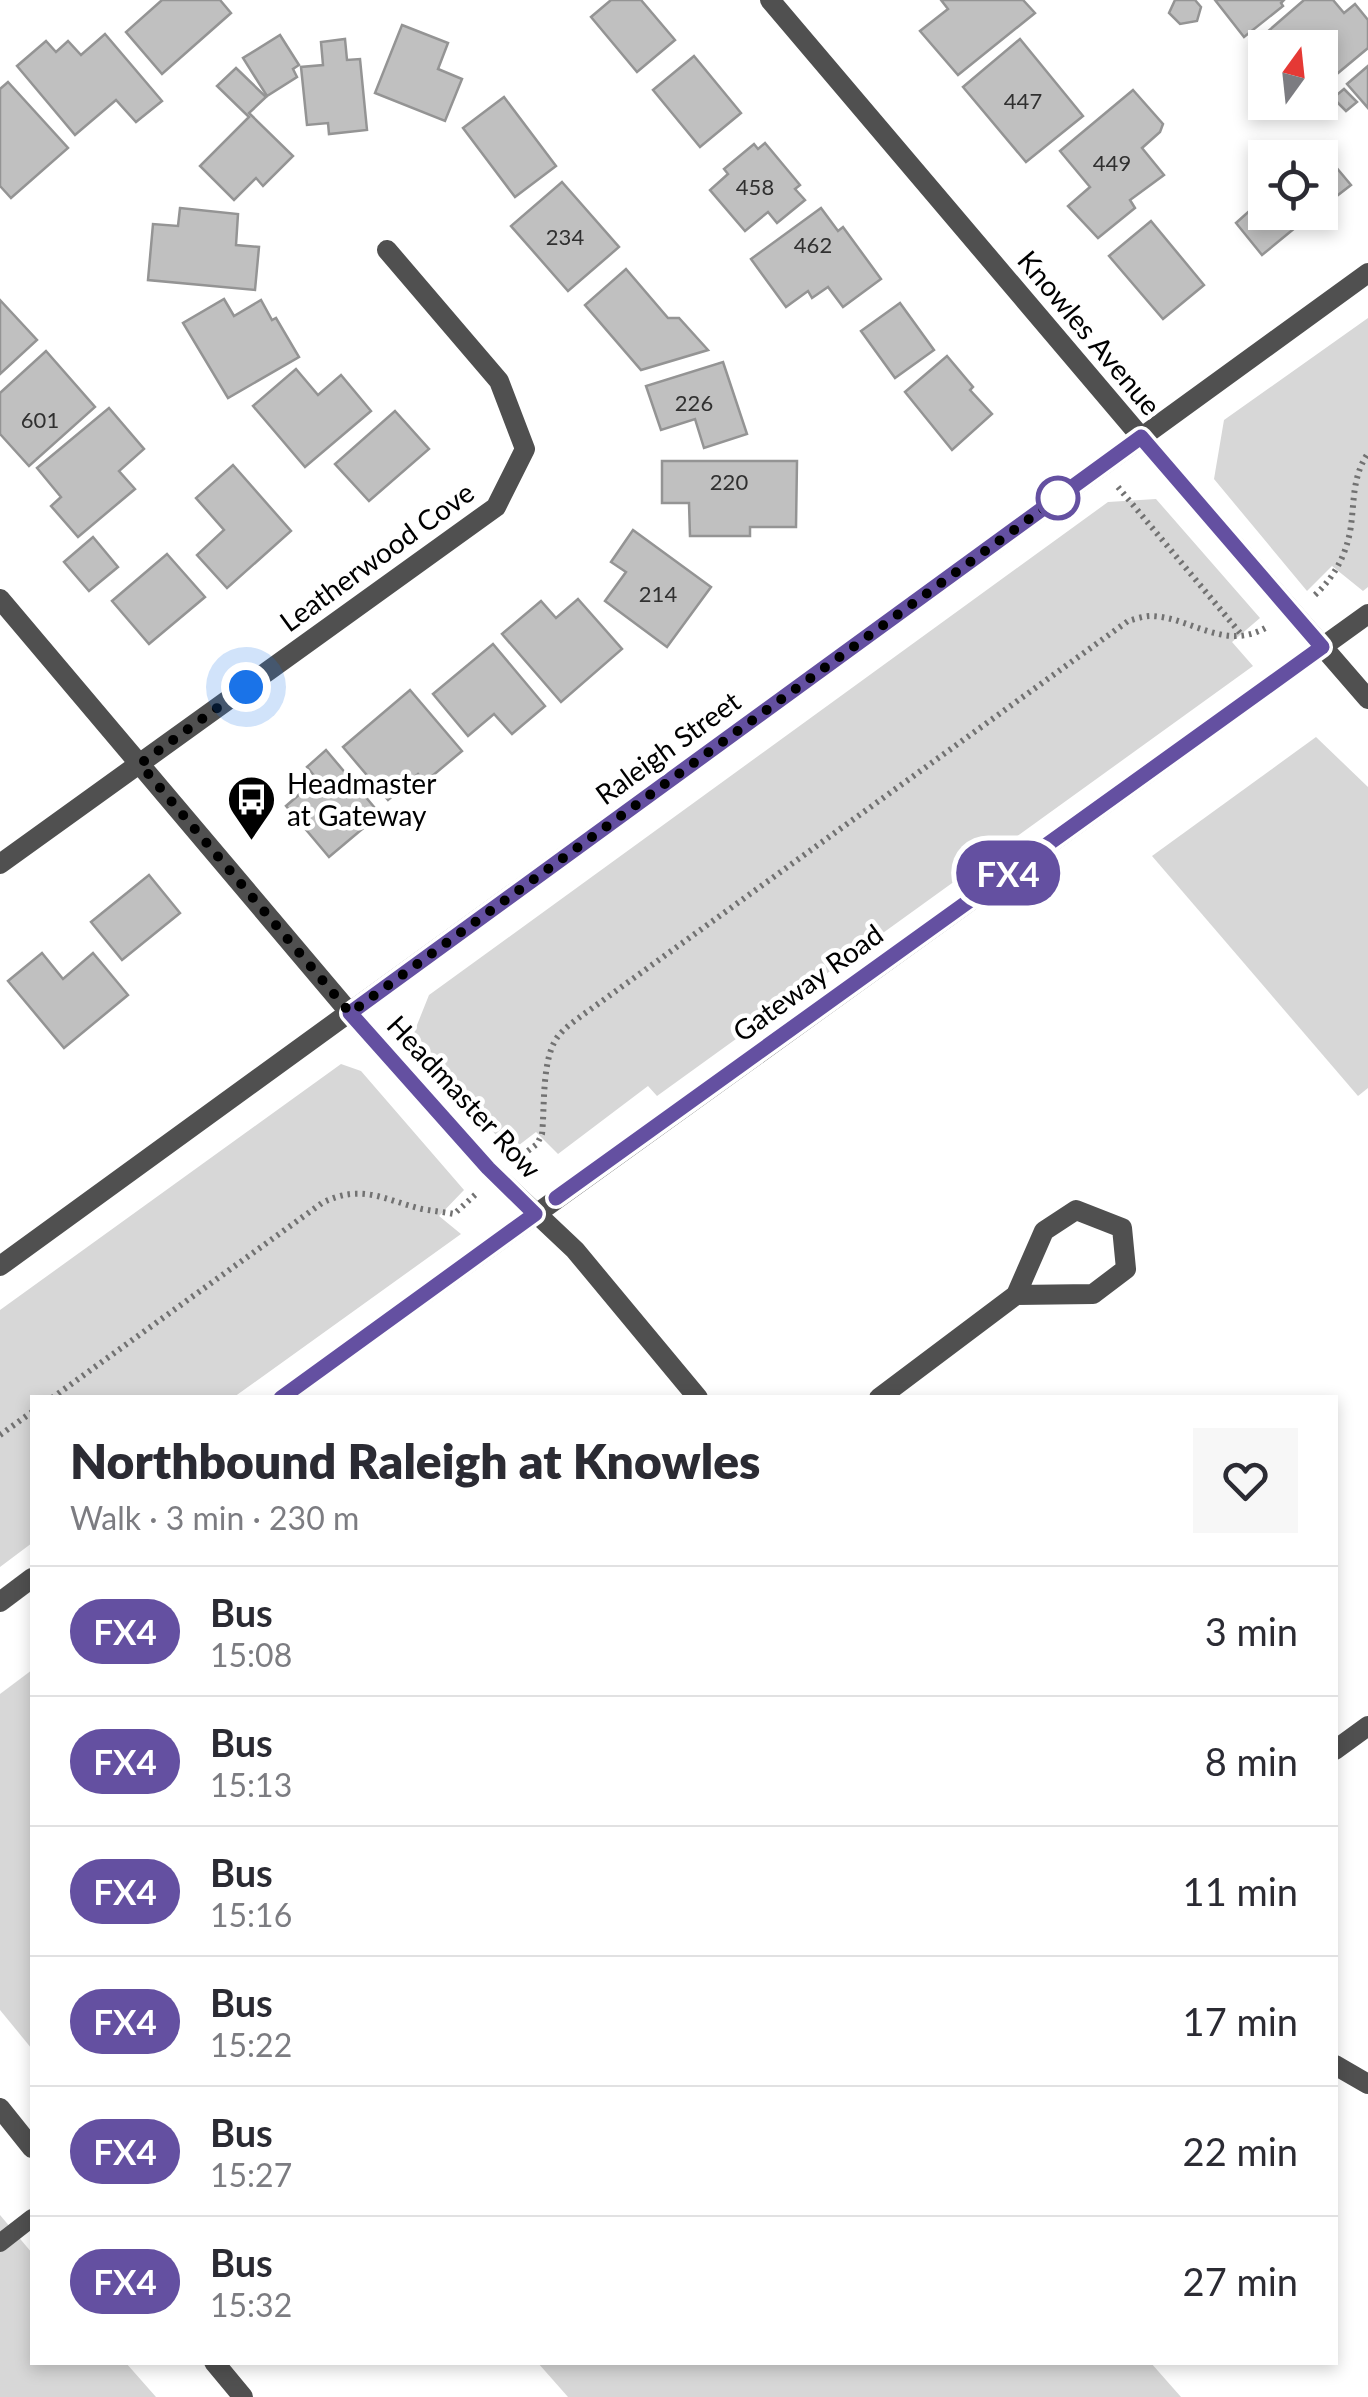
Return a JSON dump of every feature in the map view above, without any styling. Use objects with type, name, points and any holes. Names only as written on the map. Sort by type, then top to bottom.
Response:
[{"type":"street","name":"Knowles Avenue","points":[[770,0],[1368,700]]},
{"type":"street","name":"Leatherwood Cove","points":[[0,864],[496,507],[525,449],[499,381],[387,250]]},
{"type":"street","name":"Raleigh Street","points":[[0,1266],[1368,273]]},
{"type":"street","name":"Headmaster Row","points":[[0,599],[350,1013],[488,1168],[575,1250],[696,1395]]},
{"type":"street","name":"Gateway Road","points":[[285,1395],[1368,614]]},
{"type":"street","points":[[883,1395],[1016,1294],[1044,1231],[1076,1210],[1122,1228],[1126,1269],[1093,1294],[1016,1294]]},
{"type":"street","points":[[0,1602],[30,1580]]},
{"type":"street","points":[[1338,1748],[1368,1726]]},
{"type":"street","points":[[1338,2067],[1368,2084]]},
{"type":"street","points":[[0,2108],[30,2146]]},
{"type":"street","points":[[217,2365],[244,2397]]},
{"type":"lane","points":[[0,2243],[30,2220]]},
{"type":"path","points":[[1340,563],[1350,529],[1358,467],[1368,453]]},
{"type":"path","points":[[538,1144],[553,1044],[584,1014],[1128,621],[1150,616],[1213,634],[1238,634],[1101,466]]},
{"type":"path","points":[[56,1395],[338,1195],[389,1197],[454,1214]]},
{"type":"path","points":[[0,1434],[30,1413]]},
{"type":"shaded area","points":[[1368,318],[1368,587],[1363,591],[1332,566],[1307,591],[1214,479],[1224,420]]},
{"type":"shaded area","points":[[1156,499],[1260,618],[1232,642],[1253,666],[657,1096],[648,1086],[558,1154],[536,1132],[510,1152],[413,1035],[429,995],[1108,502]]},
{"type":"shaded area","points":[[1316,737],[1368,787],[1368,1088],[1358,1096],[1152,856]]},
{"type":"shaded area","points":[[341,1064],[361,1071],[464,1190],[439,1216],[461,1234],[237,1395],[30,1395],[30,1544],[0,1567],[0,1310]]},
{"type":"shaded area","points":[[30,1672],[30,2047],[0,2010],[0,1694]]},
{"type":"shaded area","points":[[0,2215],[30,2251],[30,2365],[128,2365],[156,2397],[0,2397]]},
{"type":"shaded area","points":[[540,2365],[1153,2365],[1181,2397],[568,2397]]},
{"type":"building","points":[[162,0],[220,0],[231,13],[162,74],[126,32]]},
{"type":"building","points":[[611,0],[641,0],[675,40],[637,72],[591,17]]},
{"type":"building","points":[[941,0],[1023,0],[1035,13],[958,75],[920,31],[948,9]]},
{"type":"building","points":[[1175,0],[1195,0],[1201,7],[1197,21],[1180,24],[1169,13]]},
{"type":"building","points":[[1215,0],[1284,0],[1283,6],[1244,37]]},
{"type":"building","points":[[1304,0],[1333,0],[1344,13],[1355,4],[1368,20],[1368,48],[1338,73],[1338,30],[1269,30]]},
{"type":"building","points":[[402,25],[448,43],[438,69],[462,79],[445,121],[375,93]]},
{"type":"building","points":[[105,34],[162,101],[136,122],[116,100],[75,135],[17,66],[46,41],[56,52],[68,41],[81,55]]},
{"type":"building","points":[[280,35],[299,65],[293,69],[297,77],[267,96],[243,58]]},
{"type":"building","points":[[345,39],[347,60],[360,59],[367,130],[329,134],[328,123],[307,125],[301,67],[323,65],[321,42]]},
{"type":"building","points":[[1020,39],[1083,116],[1026,162],[963,87]]},
{"type":"building","points":[[694,56],[741,113],[700,147],[653,90]]},
{"type":"building","points":[[1368,66],[1368,108],[1347,84]]},
{"type":"building","points":[[236,68],[266,97],[249,113],[293,156],[263,186],[256,178],[234,200],[200,166],[249,117],[217,86]]},
{"type":"building","points":[[8,82],[68,148],[11,198],[0,186],[0,89]]},
{"type":"building","points":[[1344,89],[1357,102],[1346,111],[1338,103],[1338,94]]},
{"type":"building","points":[[1133,90],[1163,124],[1160,132],[1142,148],[1164,175],[1130,200],[1135,208],[1098,238],[1068,206],[1090,187],[1060,151]]},
{"type":"building","points":[[504,97],[556,166],[515,197],[463,128]]},
{"type":"building","points":[[765,143],[800,185],[795,189],[805,200],[777,223],[768,212],[745,231],[710,190],[728,174],[724,169],[754,144],[758,149]]},
{"type":"building","points":[[1338,170],[1351,185],[1338,195]]},
{"type":"building","points":[[562,182],[619,247],[568,291],[511,226]]},
{"type":"building","points":[[180,208],[238,214],[236,245],[259,247],[255,290],[148,280],[153,224],[178,226]]},
{"type":"building","points":[[821,208],[838,231],[843,227],[881,279],[843,307],[828,287],[812,298],[808,291],[786,307],[751,259]]},
{"type":"building","points":[[1248,212],[1248,230],[1292,230],[1262,255],[1236,223]]},
{"type":"building","points":[[1151,221],[1204,285],[1163,319],[1109,256]]},
{"type":"building","points":[[626,269],[668,318],[679,318],[708,350],[641,370],[585,305]]},
{"type":"building","points":[[224,299],[234,316],[261,300],[299,357],[228,398],[183,323]]},
{"type":"building","points":[[0,300],[37,340],[0,374]]},
{"type":"building","points":[[900,303],[934,350],[895,378],[861,331]]},
{"type":"building","points":[[46,351],[95,407],[29,466],[0,434],[0,393]]},
{"type":"building","points":[[947,356],[992,414],[952,450],[905,392]]},
{"type":"building","points":[[723,362],[747,434],[704,448],[695,419],[661,430],[646,386]]},
{"type":"building","points":[[296,369],[318,395],[341,375],[371,411],[305,467],[253,406]]},
{"type":"building","points":[[109,408],[144,449],[119,471],[135,489],[78,537],[51,506],[61,497],[37,468]]},
{"type":"building","points":[[395,411],[429,449],[369,501],[335,464]]},
{"type":"building","points":[[662,461],[797,461],[796,527],[750,527],[750,536],[690,536],[689,503],[662,503]]},
{"type":"building","points":[[233,465],[291,531],[227,588],[197,555],[224,530],[196,498]]},
{"type":"building","points":[[633,530],[711,587],[667,647],[605,601],[626,572],[611,562]]},
{"type":"building","points":[[93,537],[118,567],[89,591],[64,562]]},
{"type":"building","points":[[167,554],[205,597],[149,644],[112,601]]},
{"type":"building","points":[[578,599],[622,649],[561,702],[502,634],[541,601],[556,618]]},
{"type":"building","points":[[493,644],[545,706],[512,734],[494,714],[468,736],[433,694]]},
{"type":"building","points":[[410,690],[462,751],[425,782],[418,774],[388,800],[343,747]]},
{"type":"building","points":[[326,750],[380,814],[329,857],[286,806],[317,779],[307,767]]},
{"type":"building","points":[[149,875],[180,913],[122,960],[91,922]]},
{"type":"building","points":[[42,953],[63,979],[93,953],[128,995],[64,1048],[8,981]]},
{"type":"bus line","name":"FX4","points":[[285,1395],[535,1214],[488,1168],[350,1013],[1141,437],[1322,647],[556,1198]]},
{"type":"place","name":"Headmaster at Gateway","points":[[252,842]]},
{"type":"route","points":[[246,687],[140,764],[350,1013],[1069,490],[1058,498]]}]
